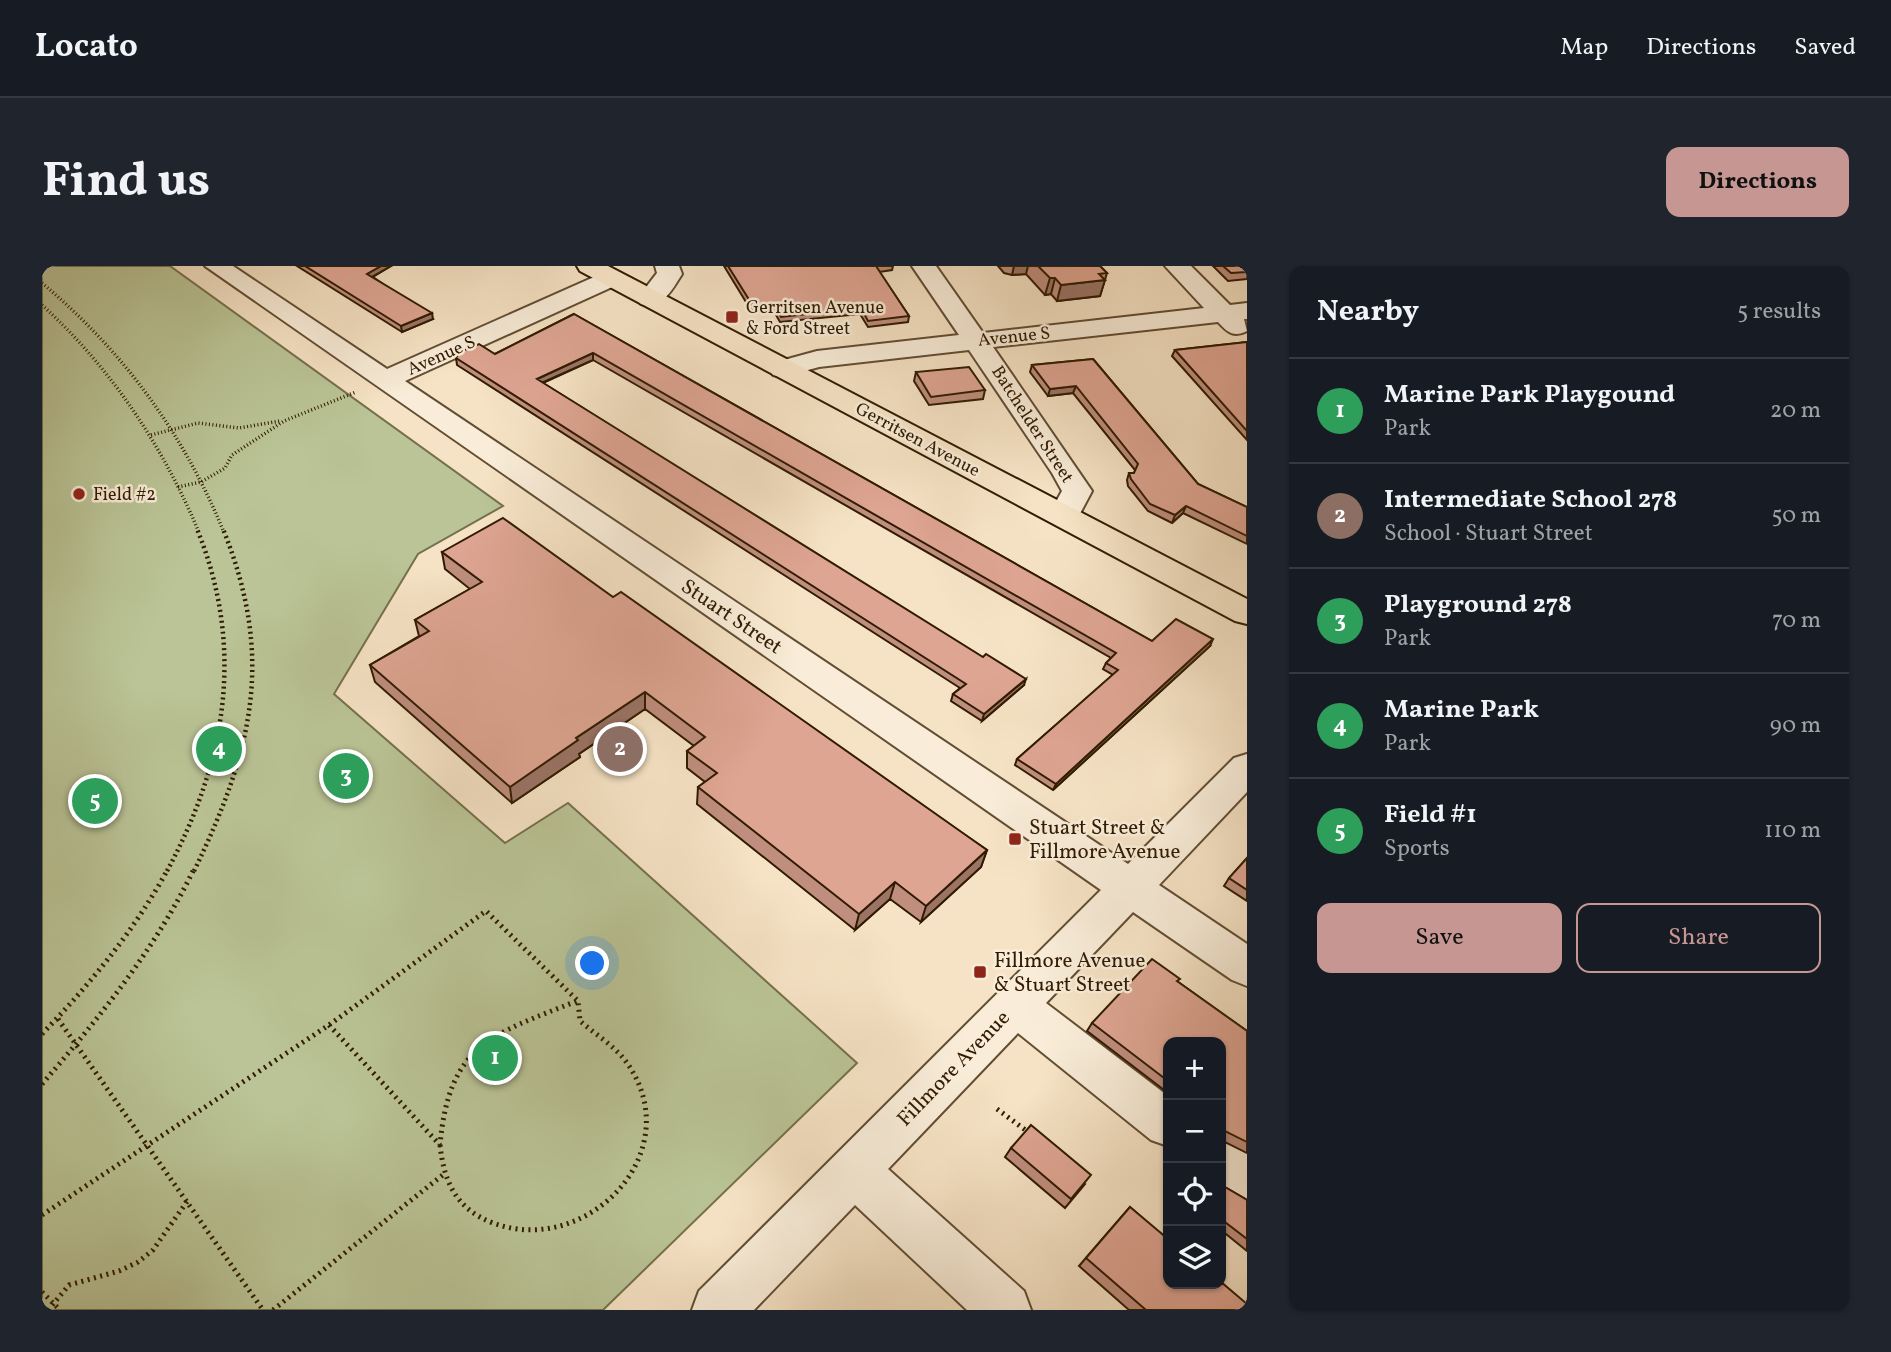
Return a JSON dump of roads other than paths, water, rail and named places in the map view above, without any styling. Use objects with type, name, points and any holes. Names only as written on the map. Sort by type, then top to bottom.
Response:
[{"type":"main road","name":"Gerritsen Avenue","points":[[589,266],[1247,613]]},
{"type":"street","name":"Stuart Street","points":[[217,266],[374,385],[1247,967]]},
{"type":"street","points":[[650,299],[670,274],[667,266]]},
{"type":"street","name":"Batchelder Street","points":[[924,266],[977,340],[1077,491],[1064,516]]},
{"type":"street","points":[[1177,266],[1236,312],[1247,336]]},
{"type":"street","name":"Avenue S","points":[[374,385],[612,278]]},
{"type":"street","name":"Avenue S","points":[[783,369],[817,359],[1236,312]]},
{"type":"street","name":"Fillmore Avenue","points":[[718,1310],[1130,887],[1242,782]]},
{"type":"street","points":[[1015,1005],[1163,1120]]},
{"type":"street","points":[[1226,1168],[1247,1184]]},
{"type":"street","points":[[853,1170],[1004,1310]]},
{"type":"place","name":"Gerritsen Avenue & Ford Street","points":[[732,317]]},
{"type":"place","name":"Field #2","points":[[79,494]]},
{"type":"place","name":"Marine Park","points":[[219,749]]},
{"type":"place","name":"Intermediate School 278","points":[[620,749]]},
{"type":"place","name":"Playground 278","points":[[346,776]]},
{"type":"place","name":"Field #1","points":[[95,801]]},
{"type":"place","name":"Stuart Street & Fillmore Avenue","points":[[1015,839]]},
{"type":"place","name":"Fillmore Avenue & Stuart Street","points":[[980,972]]},
{"type":"place","name":"Marine Park Playgound","points":[[495,1058]]}]
